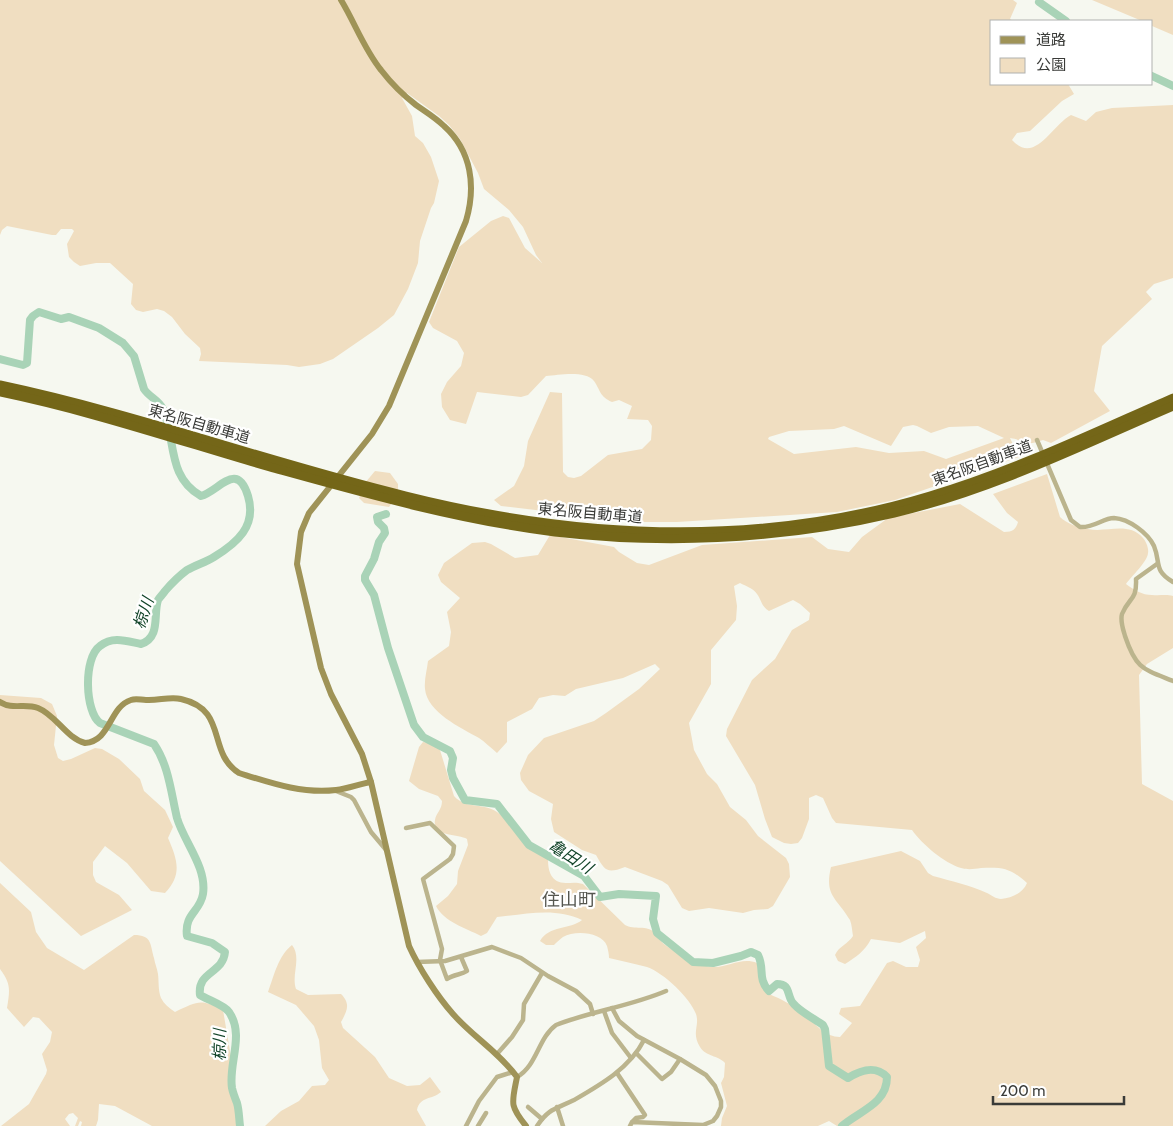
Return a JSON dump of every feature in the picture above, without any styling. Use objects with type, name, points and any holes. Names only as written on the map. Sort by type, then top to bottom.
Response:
[{"type":"highway","name":"東名阪自動車道","points":[[0,385],[69,402],[375,495],[497,523],[555,532],[646,539],[750,536],[809,529],[907,509],[982,486],[1024,470],[1173,406]]},
{"type":"highway","name":"東名阪自動車道","points":[[0,392],[146,426]]},
{"type":"highway","name":"東名阪自動車道","points":[[194,441],[377,489],[498,516],[547,524],[617,530],[706,532],[774,527],[809,522],[872,511],[926,497],[1029,461],[1173,398]]},
{"type":"street","points":[[341,0],[367,49],[381,70],[405,96],[443,124],[454,136],[466,157],[472,183],[466,221],[395,393],[372,434],[309,513],[298,547],[297,564],[321,668],[331,694],[362,754],[387,851],[407,941],[417,962],[452,1014],[497,1054],[515,1074],[513,1109],[526,1126]]},
{"type":"street","points":[[1038,440],[1070,519],[1078,527],[1092,527],[1109,518],[1127,521],[1149,538],[1156,551],[1157,564],[1162,574],[1173,582]]},
{"type":"street","points":[[1157,564],[1136,579],[1136,591],[1123,612],[1122,626],[1130,650],[1138,664],[1143,669],[1173,681]]},
{"type":"street","points":[[0,702],[8,706],[39,709],[82,742],[95,741],[104,732],[122,706],[130,700],[173,698],[186,700],[200,706],[207,712],[227,761],[239,774],[290,788],[334,790],[370,782]]},
{"type":"street","points":[[334,790],[354,800],[371,832],[387,851]]},
{"type":"street","points":[[406,828],[430,823],[454,846],[450,859],[423,879],[442,949],[440,960],[447,979],[455,974],[462,974],[467,971],[461,957]]},
{"type":"street","points":[[417,962],[461,957],[492,946],[521,958],[541,970],[542,973],[576,991],[590,1004],[593,1014]]},
{"type":"street","points":[[497,1054],[512,1037],[523,1020],[524,1004],[542,973]]},
{"type":"street","points":[[466,1126],[480,1101],[497,1077],[524,1073],[553,1028],[572,1020],[650,998],[666,991]]},
{"type":"street","points":[[612,1008],[619,1021],[644,1040],[701,1071],[713,1083],[722,1104],[713,1121],[703,1125],[631,1124]]},
{"type":"street","points":[[604,1011],[612,1033],[631,1058]]},
{"type":"street","points":[[537,1126],[550,1110],[586,1093],[616,1072],[636,1053],[644,1040]]},
{"type":"street","points":[[636,1053],[662,1079],[671,1072],[680,1059]]},
{"type":"street","points":[[616,1072],[645,1114],[645,1116],[636,1118],[631,1124]]},
{"type":"street","points":[[528,1106],[542,1119]]},
{"type":"street","points":[[558,1107],[563,1126]]},
{"type":"street","points":[[478,1126],[486,1113]]},
{"type":"green space","points":[[0,0],[1013,0],[1017,3],[1010,19],[1012,20],[990,20],[990,85],[1069,85],[1074,94],[1062,101],[1030,131],[1017,133],[1012,140],[1020,147],[1036,146],[1071,115],[1086,121],[1096,112],[1112,108],[1173,105],[1173,278],[1154,284],[1146,292],[1152,299],[1102,346],[1094,391],[1110,411],[1051,443],[1043,440],[1027,443],[1010,438],[1019,457],[895,500],[837,512],[677,522],[639,522],[501,506],[494,500],[514,486],[524,466],[528,441],[550,392],[562,393],[563,472],[568,477],[581,476],[608,455],[642,449],[651,440],[652,426],[648,420],[627,419],[632,406],[619,400],[612,402],[608,400],[602,395],[594,381],[585,375],[578,374],[546,376],[528,395],[521,397],[477,392],[466,424],[450,420],[442,407],[441,394],[447,382],[461,366],[464,353],[457,341],[433,328],[429,322],[459,247],[491,221],[503,216],[509,218],[525,248],[542,263],[536,255],[523,227],[509,210],[484,189],[478,173],[460,139],[449,125],[407,93],[402,98],[412,116],[415,136],[423,143],[431,157],[439,181],[434,203],[420,241],[418,263],[408,289],[394,315],[333,359],[320,364],[299,367],[199,361],[200,348],[185,334],[172,317],[164,311],[157,309],[143,312],[136,310],[131,304],[133,284],[110,263],[80,266],[69,257],[67,244],[74,231],[72,229],[61,229],[56,235],[7,226],[0,235]],"holes":[[[913,425],[931,433],[949,427],[978,426],[1004,438],[946,459],[924,451],[889,453],[856,447],[794,454],[768,439],[769,437],[789,431],[834,429],[844,426],[891,446],[903,427]]]},
{"type":"green space","points":[[1092,0],[1173,0],[1173,35],[1153,26],[1153,20],[1140,20]]},
{"type":"green space","points":[[375,471],[390,473],[398,484],[398,495],[389,507],[364,503],[359,498],[365,483]]},
{"type":"green space","points":[[1047,474],[1060,517],[1073,525],[1084,528],[1095,530],[1131,530],[1144,539],[1148,549],[1147,556],[1126,584],[1145,594],[1173,596],[1173,648],[1147,664],[1139,675],[1142,784],[1173,801],[1173,1126],[837,1126],[829,1121],[818,1126],[721,1126],[727,1106],[721,1083],[724,1077],[725,1063],[705,1053],[700,1047],[696,1037],[696,1014],[688,1001],[668,980],[647,967],[609,958],[604,941],[594,935],[574,933],[562,938],[554,945],[546,945],[540,941],[549,932],[582,920],[572,916],[530,913],[497,917],[487,933],[481,936],[450,920],[440,912],[436,906],[448,896],[457,884],[458,871],[468,845],[467,839],[446,834],[437,829],[435,820],[442,801],[438,796],[419,789],[409,781],[419,747],[423,742],[435,744],[440,750],[454,796],[464,803],[486,807],[501,815],[528,847],[548,859],[550,872],[554,879],[566,883],[583,884],[625,925],[651,930],[664,944],[695,962],[715,967],[746,961],[757,963],[764,973],[769,994],[793,1007],[824,1031],[840,1037],[852,1023],[839,1014],[841,1008],[860,1006],[887,963],[893,961],[906,967],[918,967],[920,960],[916,947],[926,938],[925,931],[900,943],[871,939],[863,950],[845,964],[838,961],[835,955],[853,936],[850,920],[831,891],[829,877],[831,867],[901,851],[920,861],[928,873],[933,876],[960,883],[995,898],[1001,899],[1017,894],[1023,890],[1027,883],[1006,869],[966,869],[954,866],[921,841],[912,830],[836,823],[823,798],[816,795],[809,798],[809,819],[802,838],[798,843],[784,843],[772,837],[755,785],[726,736],[727,729],[752,680],[775,659],[792,630],[809,620],[810,613],[793,600],[769,611],[764,607],[752,589],[740,583],[734,586],[737,606],[736,620],[711,650],[711,684],[689,723],[694,750],[707,774],[717,784],[730,807],[746,820],[758,836],[786,858],[789,864],[790,877],[773,906],[768,909],[743,913],[709,908],[689,911],[682,908],[668,885],[662,881],[625,867],[607,870],[596,855],[582,850],[554,832],[551,819],[553,804],[529,791],[521,780],[520,773],[528,755],[544,738],[594,721],[639,689],[660,669],[655,664],[623,678],[576,689],[565,696],[553,695],[539,698],[532,709],[507,722],[507,742],[497,753],[479,738],[438,712],[427,697],[425,679],[428,661],[449,646],[451,632],[447,612],[460,598],[441,582],[438,575],[444,563],[472,543],[485,542],[491,544],[515,558],[538,555],[550,535],[614,547],[637,563],[649,565],[702,545],[812,537],[828,549],[849,552],[862,537],[888,518],[960,504],[1004,532],[1007,532],[1014,530],[1018,522],[1007,513],[993,494]]},
{"type":"green space","points":[[0,695],[41,698],[52,704],[57,716],[54,745],[58,758],[63,761],[95,748],[102,749],[119,759],[140,779],[144,791],[165,810],[173,827],[168,838],[177,866],[171,886],[165,893],[151,891],[127,863],[105,846],[93,862],[93,875],[96,882],[119,895],[132,910],[81,936],[0,861]]},
{"type":"green space","points":[[0,883],[31,912],[36,932],[47,948],[84,970],[134,935],[140,935],[147,939],[151,945],[158,974],[160,995],[167,1006],[175,1012],[194,1004],[204,1003],[223,1010],[231,1057],[235,1099],[240,1120],[238,1126],[152,1126],[115,1106],[99,1104],[96,1126],[81,1126],[82,1122],[80,1121],[78,1126],[75,1126],[78,1118],[73,1113],[69,1114],[65,1119],[70,1126],[1,1126],[29,1104],[46,1074],[47,1070],[42,1054],[50,1042],[52,1032],[39,1018],[33,1017],[24,1027],[7,1008],[9,987],[0,969]]},
{"type":"green space","points":[[292,945],[296,955],[296,989],[308,995],[341,994],[347,1004],[341,1022],[343,1028],[375,1057],[389,1078],[407,1086],[420,1085],[430,1077],[441,1092],[421,1102],[417,1110],[426,1126],[265,1126],[281,1111],[299,1101],[312,1086],[325,1085],[329,1080],[322,1068],[319,1040],[314,1026],[296,1005],[268,992],[280,960]]},
{"type":"waterway","points":[[1039,2],[1065,20]]},
{"type":"waterway","points":[[1153,76],[1173,86]]},
{"type":"waterway","name":"椋川","points":[[0,359],[23,365],[27,363],[30,320],[39,312],[61,319],[69,317],[99,328],[123,343],[134,356],[144,389],[163,409],[177,468],[190,488],[201,496],[233,479],[239,480],[244,485],[248,496],[250,516],[243,532],[230,546],[214,557],[187,570],[167,588],[158,600],[154,631],[147,641],[141,644],[115,640],[100,646],[91,662],[88,685],[91,708],[100,723],[154,744],[159,752],[166,770],[180,827],[202,874],[203,894],[199,905],[188,923],[187,936],[212,943],[225,952],[220,965],[202,981],[200,995],[227,1009],[234,1021],[236,1040],[231,1079],[240,1126]]},
{"type":"waterway","name":"亀田川","points":[[386,514],[377,517],[385,533],[379,542],[365,580],[374,595],[388,648],[414,725],[423,737],[450,751],[453,758],[451,770],[453,778],[465,800],[497,804],[529,845],[584,876],[600,897],[619,894],[656,896],[653,919],[657,933],[693,962],[713,963],[751,952],[758,955],[763,982],[769,991],[777,984],[784,985],[793,1003],[823,1025],[829,1066],[848,1078],[868,1070],[878,1071],[887,1077],[886,1086],[877,1100],[842,1126]]},
{"type":"district","name":"住山町","points":[[569,900]]}]
